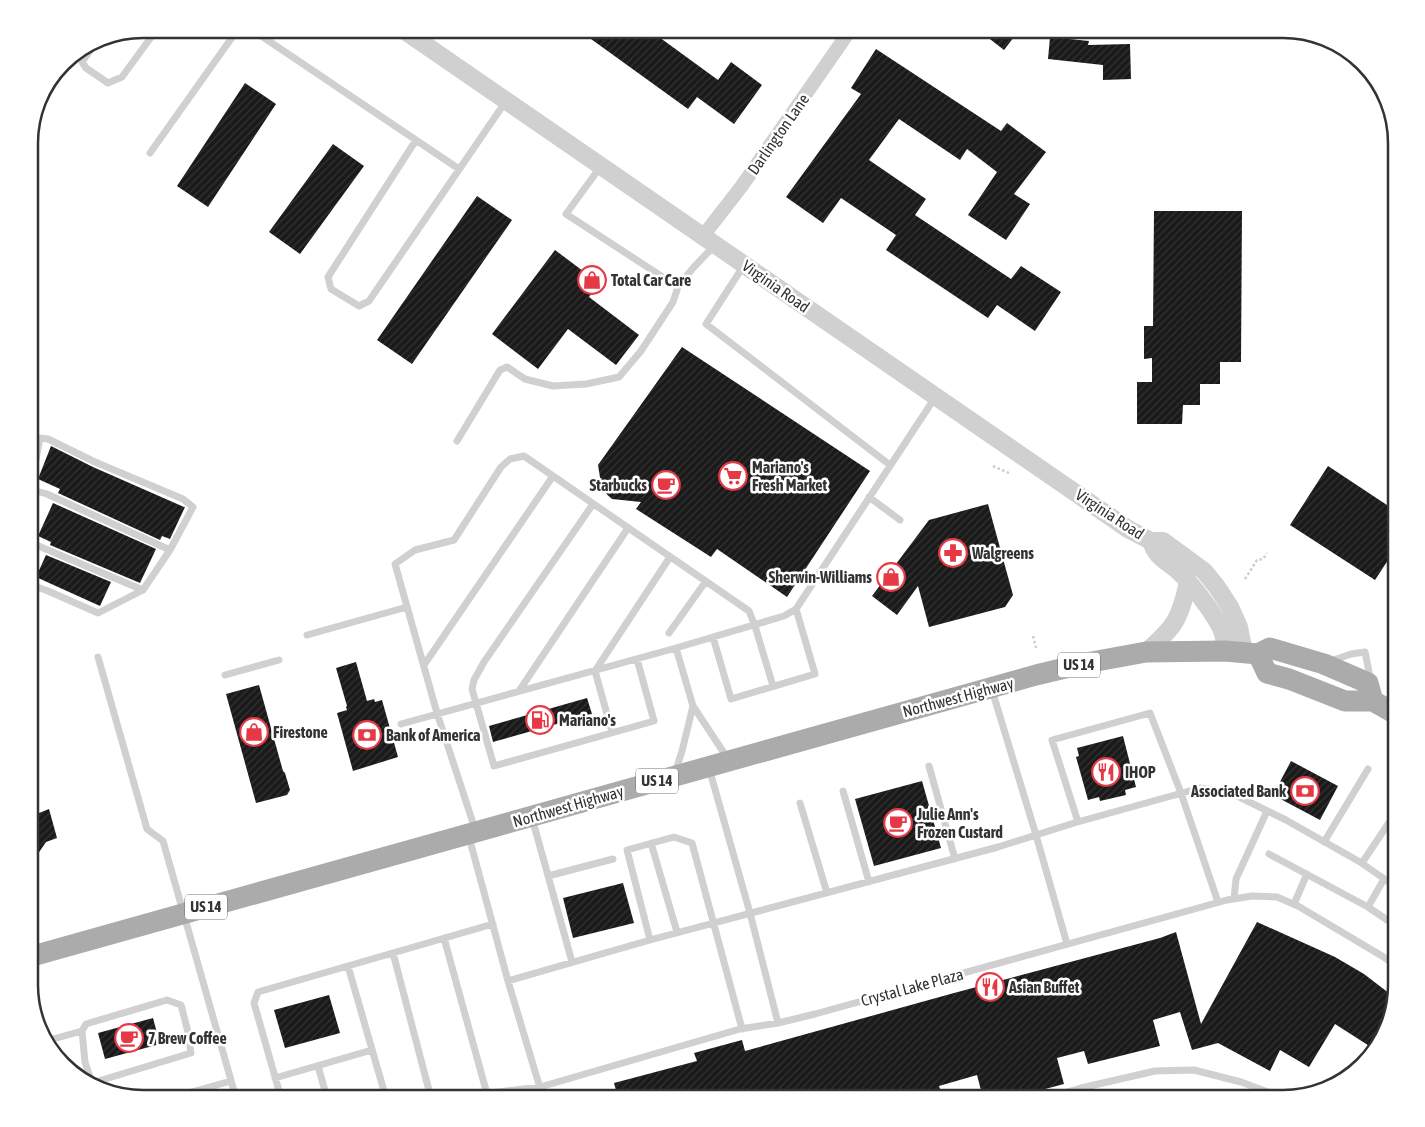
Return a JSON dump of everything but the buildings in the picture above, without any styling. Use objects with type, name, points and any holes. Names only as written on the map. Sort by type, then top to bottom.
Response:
[{"type":"main road","name":"Northwest Highway","points":[[38,954],[709,766],[1086,663],[1146,652],[1242,652],[1270,648],[1324,664],[1371,692],[1388,707]]},
{"type":"main road","name":"Northwest Highway","points":[[1242,652],[1267,673],[1289,679],[1345,701],[1371,692]]},
{"type":"street","name":"Virginia Road","points":[[415,38],[1128,529],[1151,540],[1163,541],[1204,571],[1230,607],[1239,628],[1242,652]]},
{"type":"street","name":"Darlington Lane","points":[[709,240],[741,187],[845,38]]},
{"type":"street","name":"Virginia Road","points":[[1151,540],[1154,551],[1188,582],[1221,629],[1225,640],[1242,652]]},
{"type":"street","points":[[1146,652],[1167,634],[1174,623],[1182,608],[1188,582]]},
{"type":"lane","points":[[89,52],[82,62],[86,68],[108,83],[122,77],[150,38]]},
{"type":"lane","points":[[150,153],[232,38]]},
{"type":"lane","points":[[265,38],[459,169]]},
{"type":"lane","points":[[416,140],[328,277],[331,289],[359,306],[369,301],[506,100]]},
{"type":"lane","points":[[601,166],[566,214],[678,287]]},
{"type":"lane","points":[[457,441],[500,370],[508,367],[525,379],[553,386],[586,384],[619,377],[641,350],[673,302],[678,287],[693,268],[709,240]]},
{"type":"lane","points":[[745,265],[706,324],[890,465]]},
{"type":"lane","points":[[401,724],[755,626],[784,616],[796,609],[936,396]]},
{"type":"lane","points":[[38,447],[40,438],[48,439],[95,462],[183,499],[193,507],[170,550],[143,590],[98,613],[38,587]]},
{"type":"lane","points":[[541,1090],[508,981],[472,833],[395,564],[415,550],[454,540],[501,467],[510,459],[524,456],[749,611],[773,686]]},
{"type":"lane","points":[[424,665],[553,476]]},
{"type":"lane","points":[[38,492],[47,494],[170,550]]},
{"type":"lane","points":[[869,497],[900,520]]},
{"type":"lane","points":[[593,504],[484,662],[474,680],[472,689],[494,766],[654,721],[637,659]]},
{"type":"lane","points":[[519,691],[628,528]]},
{"type":"lane","points":[[38,546],[143,590]]},
{"type":"lane","points":[[594,671],[670,557]]},
{"type":"lane","points":[[669,633],[706,581]]},
{"type":"lane","points":[[307,636],[407,606]]},
{"type":"lane","points":[[713,638],[731,699],[815,674],[796,609]]},
{"type":"lane","points":[[676,648],[693,706],[729,761]]},
{"type":"lane","points":[[98,657],[146,829],[163,841],[234,1090]]},
{"type":"lane","points":[[225,675],[279,660]]},
{"type":"lane","points":[[594,671],[612,732]]},
{"type":"lane","points":[[991,688],[1067,944]]},
{"type":"lane","points":[[674,776],[693,706]]},
{"type":"lane","points":[[1078,822],[1052,740],[1150,713],[1181,793],[1218,902]]},
{"type":"lane","points":[[709,766],[778,1023]]},
{"type":"lane","points":[[929,766],[955,859]]},
{"type":"lane","points":[[1324,842],[1368,769]]},
{"type":"lane","points":[[508,981],[677,932],[955,859],[1200,788],[1229,792],[1268,810],[1362,863],[1388,882]]},
{"type":"lane","points":[[843,791],[869,882]]},
{"type":"lane","points":[[800,803],[827,893]]},
{"type":"lane","points":[[1234,899],[1236,878],[1268,810]]},
{"type":"lane","points":[[532,816],[572,962]]},
{"type":"lane","points":[[1362,863],[1388,824]]},
{"type":"lane","points":[[650,940],[627,850],[674,837],[692,843],[742,1029]]},
{"type":"lane","points":[[651,844],[677,932]]},
{"type":"lane","points":[[1269,854],[1368,907],[1388,921]]},
{"type":"lane","points":[[548,876],[613,859]]},
{"type":"lane","points":[[1294,904],[1307,874]]},
{"type":"lane","points":[[1368,907],[1384,879]]},
{"type":"lane","name":"Crystal Lake Plaza","points":[[521,1090],[540,1087],[742,1029],[778,1023],[1218,902],[1252,896],[1278,897],[1294,904],[1388,960]]},
{"type":"lane","points":[[279,1090],[254,1002],[258,992],[493,924]]},
{"type":"lane","points":[[444,938],[488,1090]]},
{"type":"lane","points":[[393,953],[429,1090]]},
{"type":"lane","points":[[348,966],[384,1090]]},
{"type":"lane","points":[[89,1075],[85,1062],[82,1031],[86,1024],[167,1000],[181,1005],[191,1053],[102,1081]]},
{"type":"lane","points":[[53,1039],[82,1031]]},
{"type":"lane","points":[[275,1078],[372,1050]]},
{"type":"lane","points":[[318,1066],[325,1090]]},
{"type":"lane","points":[[1074,1090],[1155,1071],[1194,1070],[1241,1082],[1262,1090]]},
{"type":"lane","points":[[206,1090],[231,1081]]},
{"type":"path","points":[[992,466],[1011,474]]},
{"type":"path","points":[[1245,578],[1257,560],[1263,559],[1267,553]]},
{"type":"path","points":[[1033,636],[1036,648]]},
{"type":"place","name":"Total Car Care","points":[[592,280]]},
{"type":"place","name":"Mariano's Fresh Market","points":[[733,476]]},
{"type":"place","name":"Starbucks","points":[[666,485]]},
{"type":"place","name":"Walgreens","points":[[953,553]]},
{"type":"place","name":"Sherwin-Williams","points":[[891,577]]},
{"type":"place","name":"Mariano's","points":[[540,720]]},
{"type":"place","name":"Firestone","points":[[254,732]]},
{"type":"place","name":"Bank of America","points":[[367,735]]},
{"type":"place","name":"IHOP","points":[[1106,772]]},
{"type":"place","name":"Associated Bank","points":[[1305,791]]},
{"type":"place","name":"Julie Ann's Frozen Custard","points":[[898,823]]},
{"type":"place","name":"Asian Buffet","points":[[990,987]]},
{"type":"place","name":"7 Brew Coffee","points":[[129,1038]]}]
